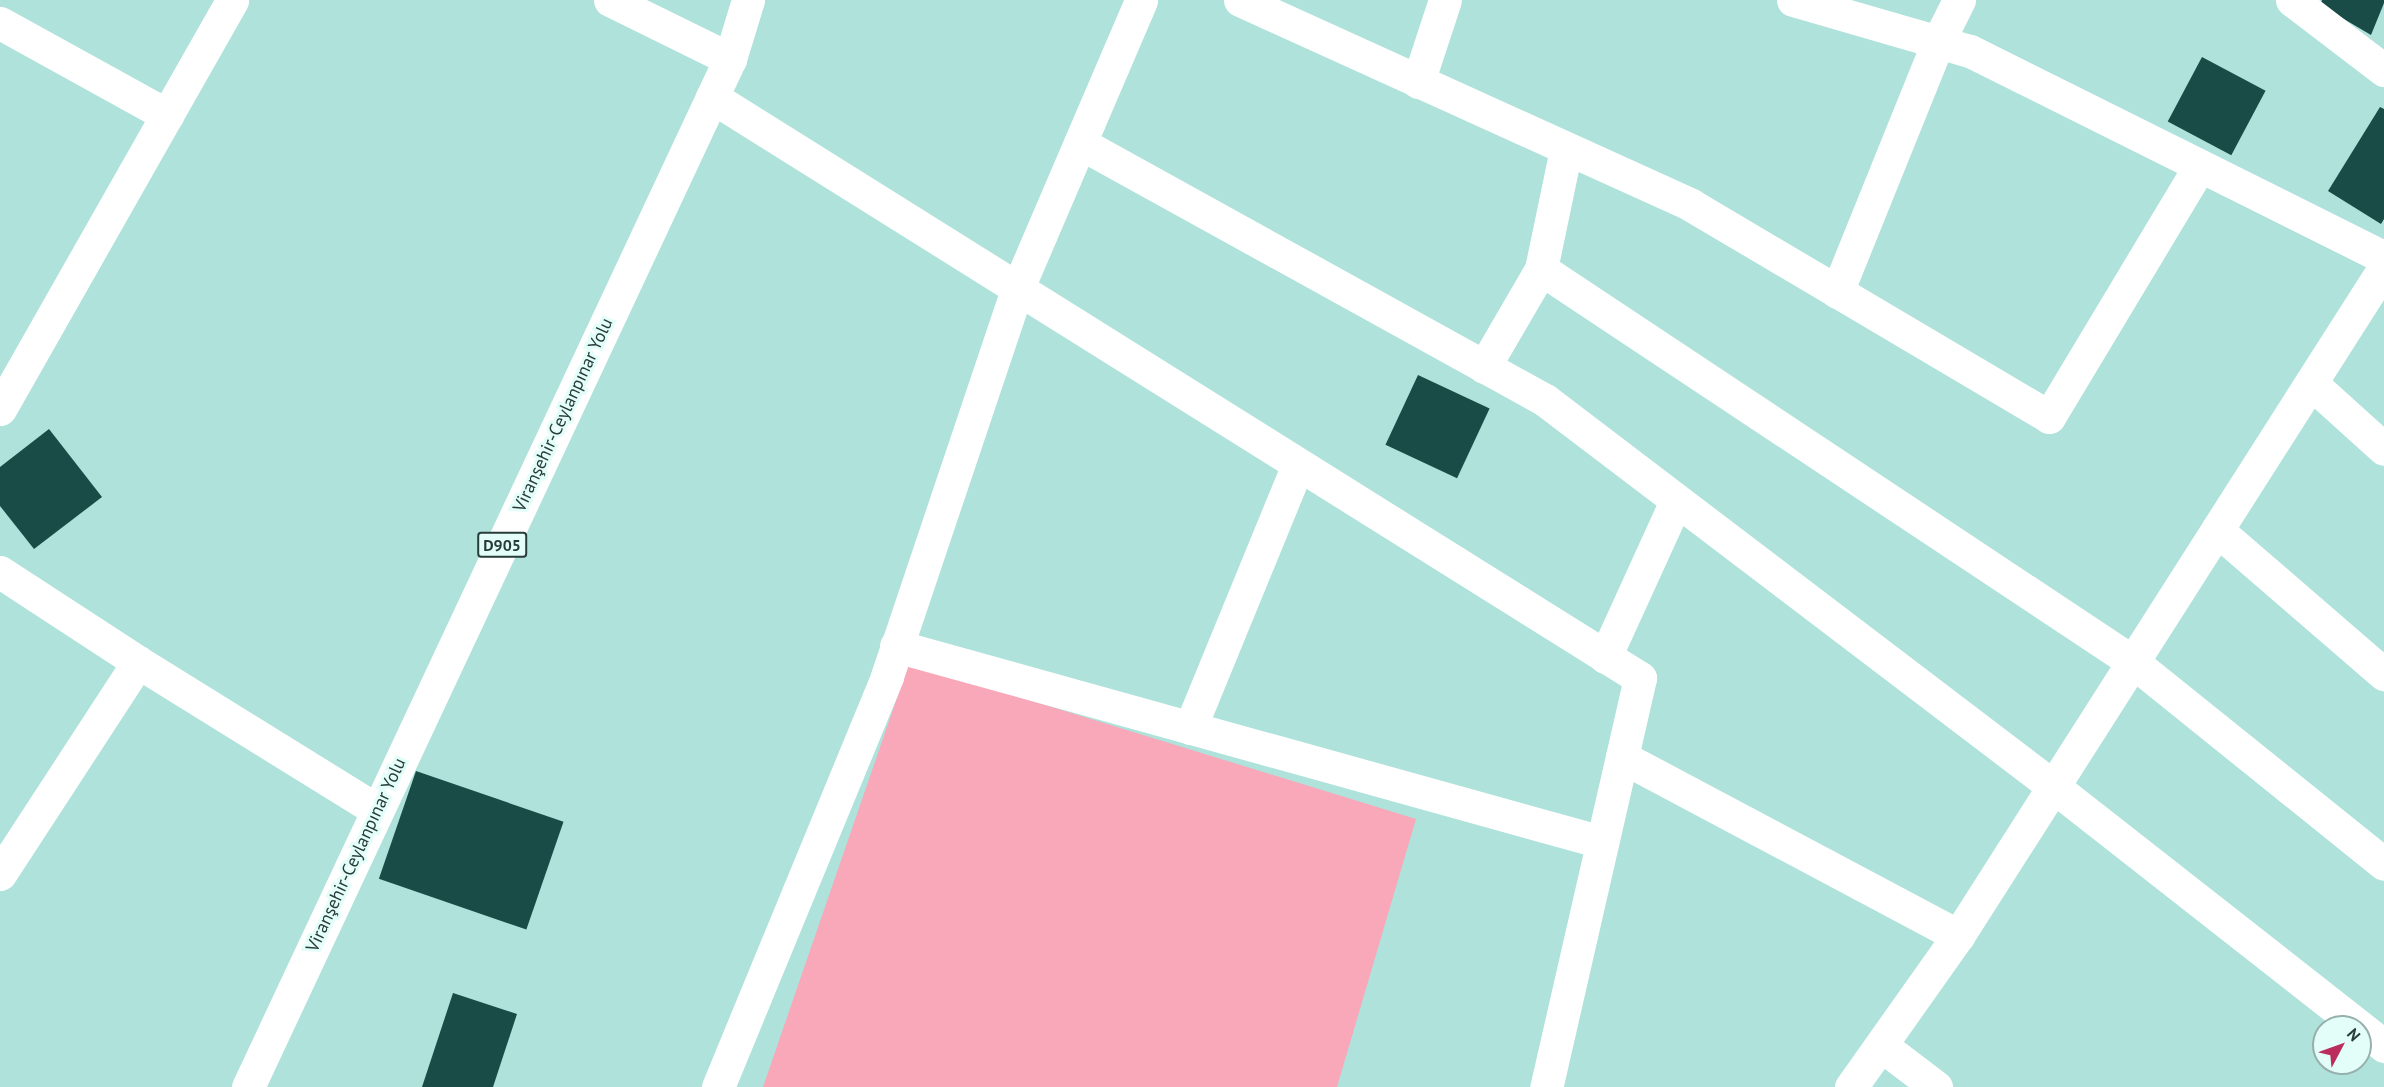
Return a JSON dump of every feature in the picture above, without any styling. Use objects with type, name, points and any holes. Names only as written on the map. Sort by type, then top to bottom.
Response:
[{"type":"street","points":[[0,409],[232,0]]},
{"type":"street","points":[[610,0],[730,59]]},
{"type":"street","name":"Viranşehir-Ceylanpınar Yolu","points":[[248,1087],[730,59],[748,0]]},
{"type":"street","points":[[718,1087],[896,646],[1017,290],[1141,0]]},
{"type":"street","points":[[1240,0],[1691,206],[2049,417],[2200,166]]},
{"type":"street","points":[[1418,82],[1445,0]]},
{"type":"street","points":[[1793,0],[1970,51],[2384,257]]},
{"type":"street","points":[[1837,292],[1938,42],[1959,0]]},
{"type":"street","points":[[2292,0],[2384,70]]},
{"type":"street","points":[[0,23],[167,115]]},
{"type":"street","points":[[712,97],[1640,678],[1546,1087]]},
{"type":"street","points":[[1080,143],[1545,400],[2054,787],[2384,1046]]},
{"type":"street","points":[[1484,367],[1541,269],[1566,149]]},
{"type":"street","points":[[1851,1087],[1958,936],[2384,268]]},
{"type":"street","points":[[1541,269],[2133,662],[2384,864]]},
{"type":"street","points":[[2310,383],[2384,449]]},
{"type":"street","points":[[1191,728],[1298,465]]},
{"type":"street","points":[[1605,657],[1676,501]]},
{"type":"street","points":[[2217,530],[2384,674]]},
{"type":"street","points":[[0,572],[138,662],[377,810]]},
{"type":"street","points":[[896,646],[1602,842]]},
{"type":"street","points":[[0,874],[138,662]]},
{"type":"street","points":[[1622,757],[1958,936]]},
{"type":"street","points":[[1882,1046],[1936,1087]]},
{"type":"shaded area","points":[[909,663],[1416,819],[1337,1087],[763,1087]]},
{"type":"building","points":[[2322,0],[2384,0],[2384,3],[2371,35],[2320,5]]},
{"type":"building","points":[[2202,57],[2266,91],[2231,155],[2168,121]]},
{"type":"building","points":[[2380,107],[2384,109],[2384,219],[2381,224],[2328,191]]},
{"type":"building","points":[[1418,375],[1490,408],[1457,478],[1385,445]]},
{"type":"building","points":[[49,429],[102,497],[34,549],[0,506],[0,467]]},
{"type":"building","points":[[416,771],[564,822],[526,930],[379,879]]},
{"type":"building","points":[[453,993],[517,1014],[493,1087],[422,1087]]}]
